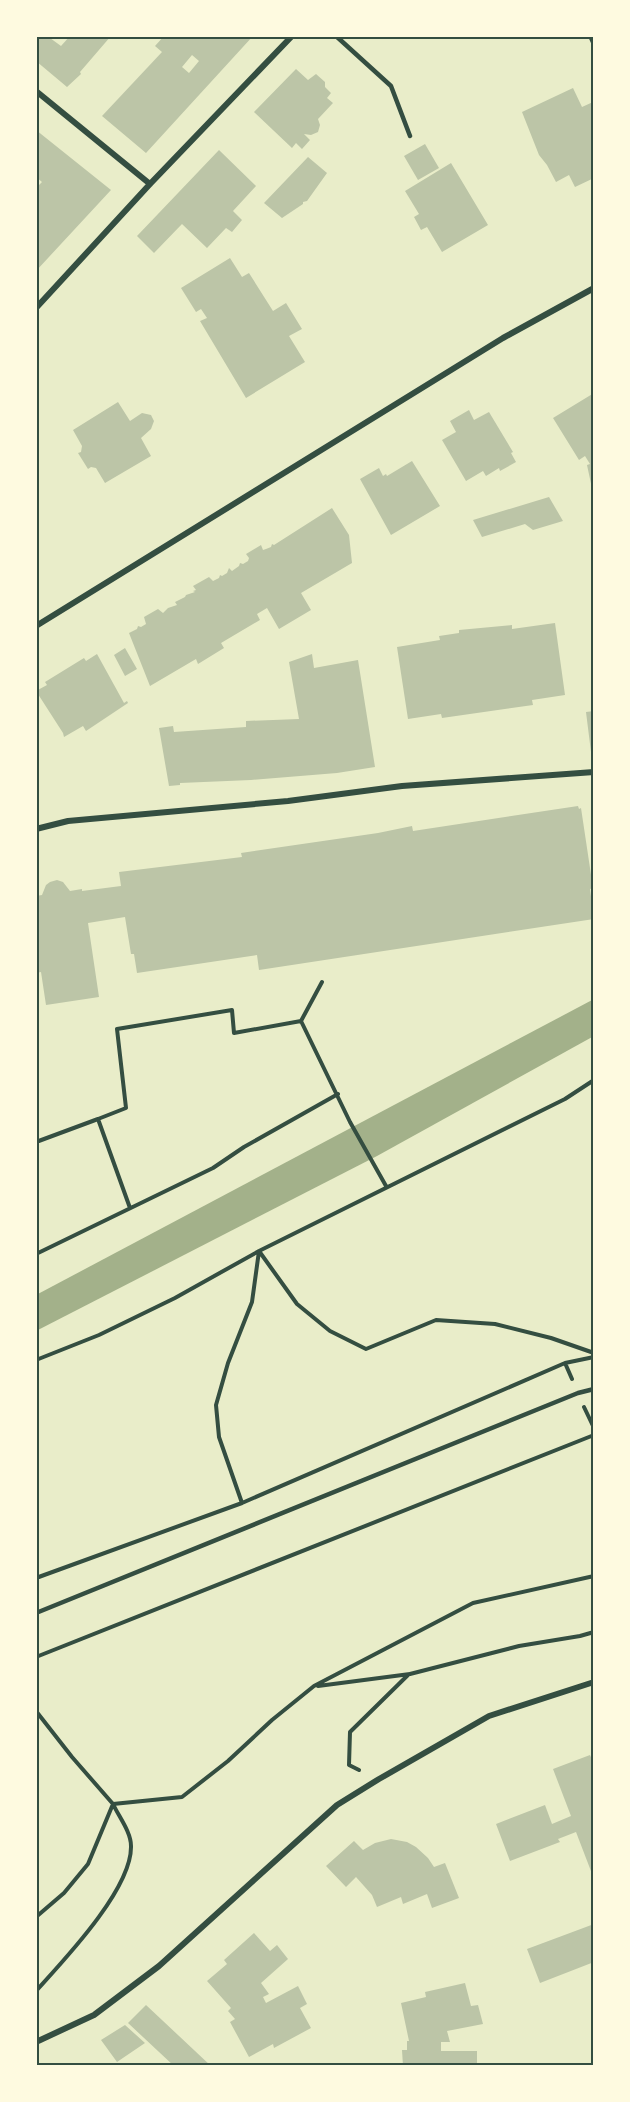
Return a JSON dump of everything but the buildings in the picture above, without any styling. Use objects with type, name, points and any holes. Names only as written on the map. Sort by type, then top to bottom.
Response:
[{"type":"street","points":[[36,308],[150,184],[292,36]]},
{"type":"street","points":[[36,90],[150,184]]},
{"type":"street","points":[[36,626],[503,338],[594,288]]},
{"type":"street","points":[[36,830],[68,821],[288,801],[402,786],[594,772]]},
{"type":"street","points":[[36,2042],[94,2015],[159,1966],[337,1805],[489,1716],[594,1682]]},
{"type":"lane","points":[[336,36],[391,86],[410,136]]},
{"type":"lane","points":[[36,1614],[578,1393],[594,1389]]},
{"type":"path","points":[[590,36],[594,45]]},
{"type":"path","points":[[301,1021],[322,982]]},
{"type":"path","points":[[36,1142],[126,1108],[117,1029],[232,1010],[234,1033],[301,1021]]},
{"type":"path","points":[[301,1021],[350,1122],[386,1186]]},
{"type":"path","points":[[36,1360],[118,1326],[175,1298],[259,1251],[386,1186],[565,1099],[594,1080]]},
{"type":"path","points":[[36,1254],[213,1168],[244,1147],[338,1094]]},
{"type":"path","points":[[98,1119],[130,1208]]},
{"type":"path","points":[[259,1251],[297,1304],[330,1331],[366,1349],[436,1320],[495,1324],[551,1338],[594,1355]]},
{"type":"path","points":[[242,1503],[219,1437],[216,1405],[228,1363],[252,1302],[259,1251]]},
{"type":"path","points":[[36,1578],[242,1503],[565,1363],[594,1355]]},
{"type":"path","points":[[36,1657],[594,1435]]},
{"type":"path","points":[[113,1804],[182,1797],[228,1761],[272,1720],[314,1686],[472,1603],[594,1576]]},
{"type":"path","points":[[314,1686],[410,1674],[519,1646],[594,1632]]},
{"type":"path","points":[[379,1779],[349,1765],[350,1732],[410,1674]]},
{"type":"path","points":[[36,1711],[113,1804],[127,1831],[131,1845],[129,1862],[102,1914],[36,1991]]},
{"type":"path","points":[[36,1917],[64,1893],[88,1864],[113,1804]]},
{"type":"shaded area","points":[[594,999],[594,1036],[377,1156],[36,1331],[36,1295]]}]
